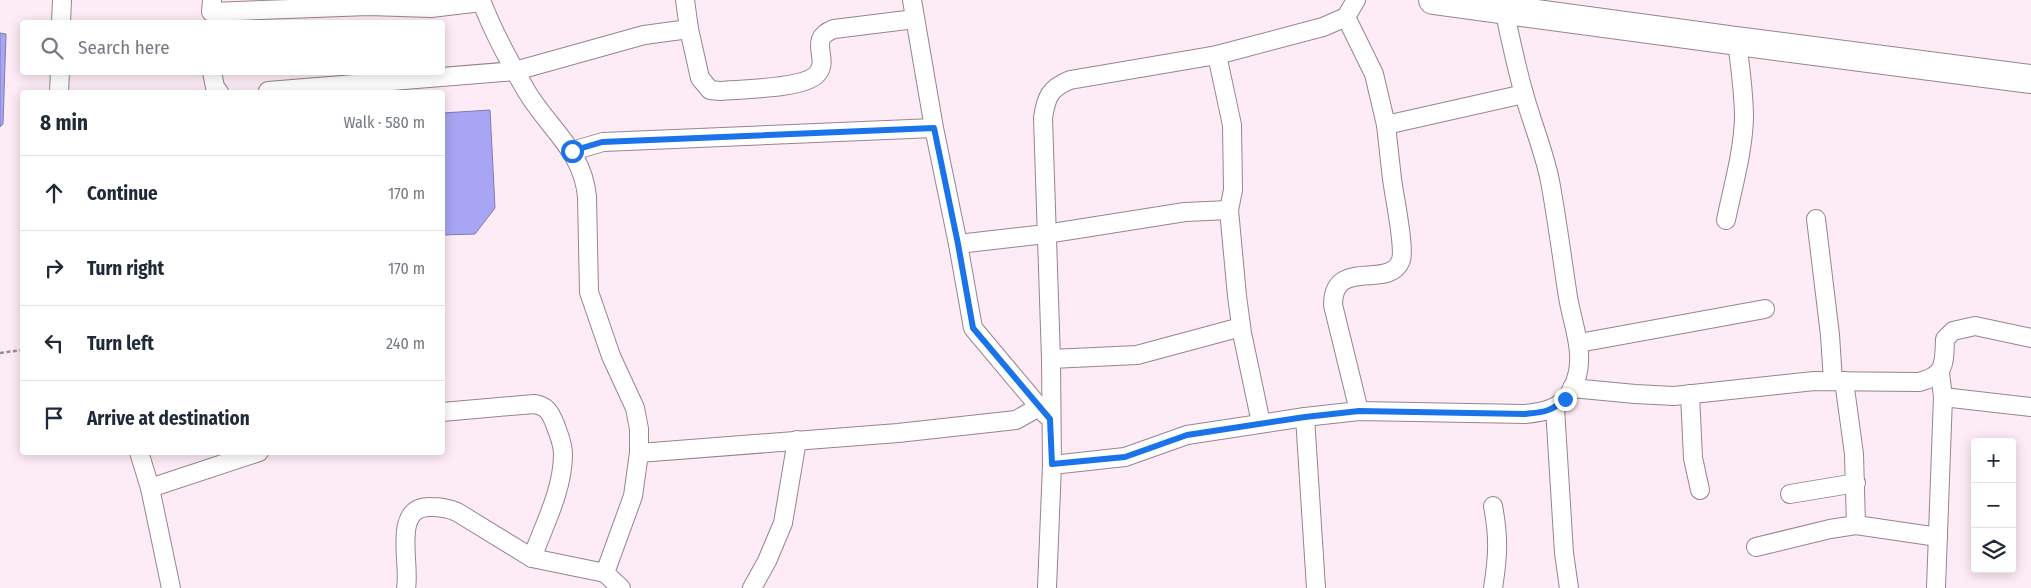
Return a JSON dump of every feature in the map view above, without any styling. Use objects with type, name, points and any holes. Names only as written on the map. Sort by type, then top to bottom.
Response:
[{"type":"main road","points":[[1432,0],[1737,42],[2031,79]]},
{"type":"street","points":[[61,20],[62,0]]},
{"type":"street","points":[[685,0],[700,78],[710,90],[720,91],[787,86],[810,79],[818,74],[822,66],[820,38],[824,32],[834,29],[915,19]]},
{"type":"street","points":[[912,0],[934,128],[973,328],[1045,413]]},
{"type":"street","points":[[1047,588],[1052,464],[1045,413],[1050,359],[1044,105],[1058,85],[1070,80],[1218,55],[1323,27],[1346,17],[1356,0]]},
{"type":"street","points":[[211,12],[369,6],[431,8],[481,1],[490,24],[539,110],[572,151],[581,167],[586,182],[589,292],[610,356],[635,408],[639,429],[639,453],[633,496],[605,573]]},
{"type":"street","points":[[1052,464],[1125,457],[1187,435],[1305,417],[1359,411],[1525,414],[1555,408],[1565,399],[1572,388],[1579,363],[1579,343],[1568,300],[1550,180],[1524,94],[1504,9]]},
{"type":"street","points":[[1346,17],[1374,74],[1386,125],[1399,226],[1401,260],[1396,268],[1381,274],[1350,278],[1339,283],[1333,292],[1333,305],[1359,411]]},
{"type":"street","points":[[280,90],[515,70],[644,35],[689,28]]},
{"type":"street","points":[[1726,220],[1742,147],[1744,120],[1744,92],[1737,42]]},
{"type":"street","points":[[1218,55],[1233,136],[1233,190],[1229,210],[1241,327],[1261,423]]},
{"type":"street","points":[[59,90],[60,75]]},
{"type":"street","points":[[213,75],[217,90]]},
{"type":"street","points":[[1386,125],[1524,94]]},
{"type":"street","points":[[572,151],[602,142],[934,128]]},
{"type":"street","points":[[958,244],[1046,234],[1186,212],[1229,210]]},
{"type":"street","points":[[1816,219],[1830,336],[1854,454],[1856,525]]},
{"type":"street","points":[[1579,343],[1765,309]]},
{"type":"street","points":[[1936,588],[1943,397],[1940,372],[1944,361],[1945,339],[1953,331],[1975,326],[2031,338]]},
{"type":"street","points":[[1050,359],[1137,355],[1241,327]]},
{"type":"street","points":[[1572,388],[1674,396],[1839,381],[1919,382],[1932,378],[1940,372]]},
{"type":"street","points":[[1690,394],[1693,458],[1700,490]]},
{"type":"street","points":[[1943,397],[2031,407]]},
{"type":"street","points":[[445,412],[534,404],[544,406],[550,412],[560,438],[563,453],[561,470],[557,491],[532,558]]},
{"type":"street","points":[[1555,408],[1564,553],[1569,588]]},
{"type":"street","points":[[639,453],[898,433],[1016,420],[1045,413]]},
{"type":"street","points":[[1305,417],[1316,588]]},
{"type":"street","points":[[752,588],[767,561],[783,523],[797,440]]},
{"type":"street","points":[[140,455],[150,488],[171,588]]},
{"type":"street","points":[[150,488],[250,455]]},
{"type":"street","points":[[1790,494],[1856,483]]},
{"type":"street","points":[[1492,506],[1498,543],[1498,561],[1492,588]]},
{"type":"street","points":[[406,588],[406,530],[408,518],[414,511],[424,507],[446,507],[532,558],[605,573],[621,588]]},
{"type":"street","points":[[1756,547],[1830,529],[1856,525],[1938,537]]},
{"type":"path","points":[[0,353],[20,350]]},
{"type":"shaded area","points":[[0,33],[6,34],[3,124],[0,127]]},
{"type":"shaded area","points":[[490,110],[495,208],[475,234],[445,235],[445,113]]},
{"type":"route","points":[[572,151],[602,142],[934,128],[973,328],[1050,419],[1052,464],[1125,457],[1179,437],[1199,432],[1305,417],[1359,411],[1525,414],[1555,408],[1565,399]]}]
